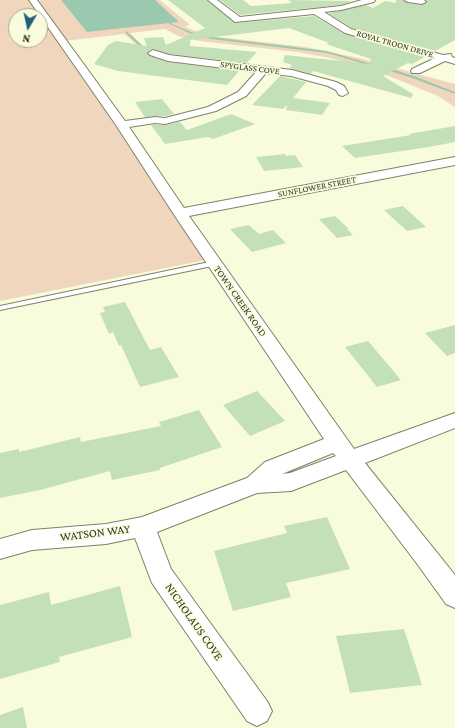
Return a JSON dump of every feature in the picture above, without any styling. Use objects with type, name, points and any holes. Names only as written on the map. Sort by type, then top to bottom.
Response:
[{"type":"street","name":"TOWN CREEK ROAD","points":[[33,0],[124,128],[214,264],[344,451],[427,557],[455,596]]},
{"type":"street","points":[[212,0],[238,20],[316,11],[355,5],[371,0]]},
{"type":"street","points":[[408,0],[422,2]]},
{"type":"street","name":"ROYAL TROON DRIVE","points":[[316,11],[348,31],[455,61]]},
{"type":"street","name":"SPYGLASS COVE","points":[[153,53],[168,58],[264,69],[316,79],[332,84],[340,88],[343,92]]},
{"type":"street","points":[[416,71],[455,53]]},
{"type":"street","points":[[124,128],[157,125],[165,121],[188,116],[230,102],[242,94],[264,69]]},
{"type":"street","name":"SUNFLOWER STREET","points":[[180,213],[455,161]]},
{"type":"street","name":"WATSON WAY","points":[[0,549],[32,540],[106,534],[143,527],[255,484],[291,482],[344,451],[455,420]]},
{"type":"street","name":"NICHOLAUS COVE","points":[[143,527],[161,575],[258,711]]},
{"type":"lane","points":[[0,308],[214,264]]},
{"type":"shaded area","points":[[0,0],[29,0],[35,8],[8,8],[8,48],[48,48],[48,27],[211,259],[0,301]]},
{"type":"shaded area","points":[[38,0],[160,0],[189,24],[185,27],[210,36],[306,47],[359,58],[455,84],[455,107],[438,96],[379,72],[330,58],[297,52],[200,41],[178,36],[165,29],[130,33],[145,48],[141,48],[124,34],[64,41],[48,16],[48,8],[43,8]]},
{"type":"shaded area","points":[[61,0],[155,0],[179,22],[87,32]]},
{"type":"building","points":[[168,0],[207,0],[235,23],[314,16],[345,34],[425,57],[412,64],[408,63],[383,76],[413,94],[411,98],[313,71],[311,74],[289,68],[292,65],[283,62],[285,55],[370,64],[371,59],[326,44],[329,43],[289,28],[190,40],[190,46],[257,52],[247,63],[169,54],[153,49],[147,53],[150,56],[168,62],[239,71],[227,85],[118,71],[94,64],[108,45],[116,41],[147,46],[144,38],[163,37],[166,45],[205,28]]},
{"type":"building","points":[[220,0],[243,0],[251,6],[292,3],[288,0],[352,1],[341,5],[240,15]]},
{"type":"building","points":[[396,0],[403,0],[408,3],[422,5],[427,3],[426,0],[455,0],[455,40],[435,51],[352,28],[328,13],[366,5],[373,8],[385,1],[396,3]]},
{"type":"building","points":[[280,76],[306,82],[293,98],[330,103],[322,115],[286,110],[287,105],[283,109],[252,105]]},
{"type":"building","points":[[162,99],[174,114],[145,117],[135,102]]},
{"type":"building","points":[[231,114],[255,124],[213,139],[208,137],[165,144],[151,125],[165,125],[180,122],[187,130]]},
{"type":"building","points":[[455,126],[455,142],[429,147],[355,158],[342,146],[411,135],[409,134]]},
{"type":"building","points":[[285,154],[286,156],[295,155],[303,167],[264,171],[256,157]]},
{"type":"building","points":[[403,206],[426,227],[407,231],[384,210]]},
{"type":"building","points":[[335,216],[349,229],[347,229],[353,235],[337,238],[319,219]]},
{"type":"building","points":[[249,225],[259,234],[273,230],[286,243],[252,252],[230,229]]},
{"type":"building","points":[[125,302],[150,350],[161,347],[179,377],[140,387],[121,345],[119,346],[113,332],[109,334],[100,313],[105,312],[103,307]]},
{"type":"building","points":[[455,325],[455,353],[447,356],[425,333]]},
{"type":"building","points":[[368,341],[401,380],[377,387],[345,347]]},
{"type":"building","points":[[257,391],[285,421],[250,436],[223,405]]},
{"type":"building","points":[[199,410],[222,447],[160,468],[160,470],[112,480],[110,471],[40,490],[0,498],[0,453],[19,449],[19,452],[80,437],[81,442],[161,426],[159,422]]},
{"type":"building","points":[[327,517],[350,569],[286,583],[291,597],[233,611],[214,551],[287,533],[284,526]]},
{"type":"building","points":[[120,586],[132,637],[59,657],[60,662],[0,679],[0,605],[49,592],[51,605]]},
{"type":"building","points":[[404,629],[422,685],[350,693],[336,636]]},
{"type":"building","points":[[23,707],[27,728],[0,728],[0,715]]},
{"type":"waterway","points":[[165,18],[171,24],[190,33],[211,38],[327,52],[377,66]]},
{"type":"waterway","points":[[126,32],[143,48]]},
{"type":"waterway","points":[[388,69],[455,93]]}]
